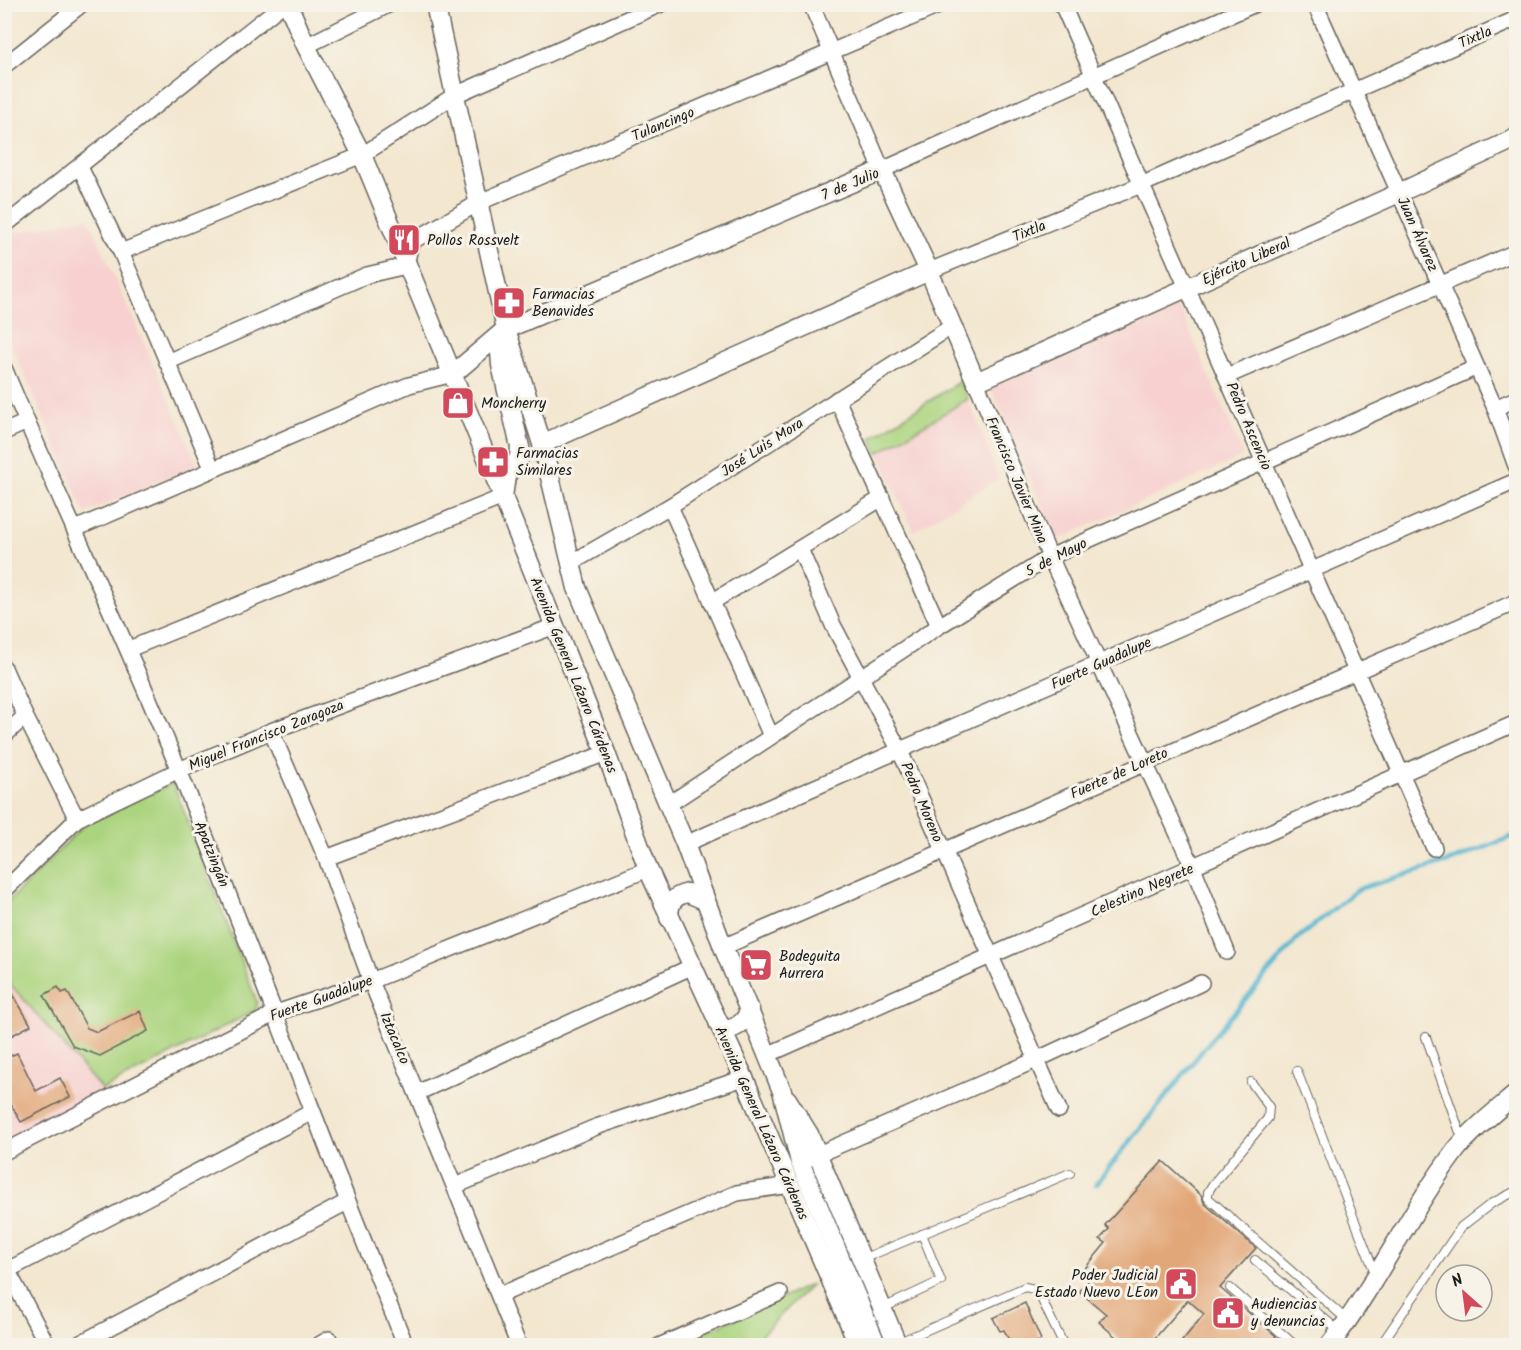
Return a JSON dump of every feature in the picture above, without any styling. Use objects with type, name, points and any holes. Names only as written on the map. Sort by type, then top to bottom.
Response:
[{"type":"street","points":[[4,66],[82,4]]},
{"type":"street","points":[[4,226],[283,4]]},
{"type":"street","name":"Avenida General Lázaro Cárdenas","points":[[288,4],[306,46],[362,155],[606,753],[648,869],[744,1078],[859,1346]]},
{"type":"street","points":[[306,46],[390,4]]},
{"type":"street","name":"Avenida General Lázaro Cárdenas","points":[[435,4],[506,329],[542,444],[581,600],[685,844],[704,900],[782,1091],[800,1162],[877,1346]]},
{"type":"street","points":[[122,252],[362,155],[455,95],[661,4]]},
{"type":"street","name":"Francisco Javier Mina","points":[[811,4],[882,170],[929,271],[1050,556],[1193,867],[1227,952]]},
{"type":"street","name":"Tulancingo","points":[[406,266],[411,242],[480,202],[943,4]]},
{"type":"street","name":"Pedro Ascencio","points":[[1062,4],[1265,461],[1309,570],[1434,848]]},
{"type":"street","name":"7 de Julio","points":[[453,374],[506,329],[882,170],[1255,4]]},
{"type":"street","name":"Juan Álvarez","points":[[1315,4],[1494,408],[1516,466]]},
{"type":"street","name":"Tixtla","points":[[542,444],[929,271],[1141,185],[1516,19]]},
{"type":"street","name":"Ejército Liberal","points":[[976,382],[1399,193],[1516,138]]},
{"type":"street","points":[[80,167],[122,252],[212,468]]},
{"type":"street","points":[[1227,376],[1516,252]]},
{"type":"street","points":[[167,362],[366,275],[406,266]]},
{"type":"street","name":"José Luis Mora","points":[[571,563],[670,506],[951,327]]},
{"type":"street","points":[[129,649],[503,497],[506,476],[519,458],[520,447],[501,365],[500,352],[506,329]]},
{"type":"street","name":"Apatzingán","points":[[4,368],[129,649],[179,770],[276,1013],[347,1202],[406,1346]]},
{"type":"street","name":"5 de Mayo","points":[[669,804],[939,626],[1050,556],[1475,368]]},
{"type":"street","points":[[75,529],[409,385],[453,374]]},
{"type":"street","points":[[837,399],[939,626]]},
{"type":"street","points":[[1494,408],[1516,399]]},
{"type":"street","points":[[4,432],[27,422]]},
{"type":"street","name":"Fuerte Guadalupe","points":[[685,844],[1516,481]]},
{"type":"street","points":[[712,602],[882,498]]},
{"type":"street","points":[[670,506],[771,736]]},
{"type":"street","name":"Pedro Moreno","points":[[800,549],[833,625],[900,751],[942,851],[1059,1110]]},
{"type":"street","name":"Fuerte de Loreto","points":[[723,947],[1143,762],[1516,602]]},
{"type":"street","name":"Miguel Francisco Zaragoza","points":[[4,891],[77,819],[179,770],[271,730],[555,626]]},
{"type":"street","points":[[4,668],[25,716],[77,819]]},
{"type":"street","points":[[4,736],[25,716]]},
{"type":"street","name":"Celestino Negrete","points":[[768,1055],[1403,776],[1516,723]]},
{"type":"street","name":"Iztacalco","points":[[271,730],[326,858],[371,981],[519,1346]]},
{"type":"street","points":[[326,858],[606,753]]},
{"type":"street","name":"Fuerte Guadalupe","points":[[4,1152],[276,1013],[371,981],[648,869]]},
{"type":"street","points":[[669,918],[669,907],[675,898],[688,893],[704,900]]},
{"type":"street","points":[[417,1093],[693,966]]},
{"type":"street","points":[[800,1162],[1036,1060],[1201,983]]},
{"type":"street","points":[[719,1025],[727,1030],[738,1026],[750,1010]]},
{"type":"street","points":[[455,1186],[596,1126],[744,1078]]},
{"type":"street","points":[[782,1091],[809,1134],[819,1155],[898,1344]]},
{"type":"street","points":[[1339,1332],[1419,1206],[1464,1142],[1516,1094]]},
{"type":"street","points":[[48,1346],[6,1269],[312,1112]]},
{"type":"street","points":[[500,1295],[737,1193],[790,1185]]},
{"type":"street","points":[[75,1346],[347,1202]]},
{"type":"street","points":[[659,1346],[780,1293]]},
{"type":"lane","points":[[1426,1038],[1464,1142]]},
{"type":"lane","points":[[1297,1071],[1376,1277]]},
{"type":"lane","points":[[1251,1082],[1269,1107],[1268,1118],[1208,1192],[1208,1198],[1339,1332]]},
{"type":"lane","points":[[862,1259],[1070,1173]]},
{"type":"lane","points":[[1380,1346],[1461,1227],[1492,1203],[1516,1191]]},
{"type":"lane","points":[[883,1308],[941,1281],[922,1234]]},
{"type":"lane","points":[[1255,1260],[1339,1332]]},
{"type":"lane","points":[[898,1344],[1013,1290],[1025,1287],[1034,1289],[1040,1296],[1064,1346]]},
{"type":"lane","points":[[1230,1288],[1296,1346]]},
{"type":"shaded area","points":[[88,217],[198,465],[85,513],[5,330],[4,242],[14,233]]},
{"type":"shaded area","points":[[1161,303],[1180,309],[1244,456],[1057,540],[988,381]]},
{"type":"shaded area","points":[[968,399],[999,478],[914,531],[878,453]]},
{"type":"shaded area","points":[[4,977],[102,1090],[5,1138],[4,1138]]},
{"type":"green space","points":[[962,380],[968,399],[878,453],[871,438]]},
{"type":"green space","points":[[173,783],[257,1002],[256,1010],[102,1090],[5,978],[5,905],[87,822]]},
{"type":"green space","points":[[812,1284],[751,1345],[675,1345]]},
{"type":"building","points":[[4,979],[31,1025],[9,1037],[4,1029]]},
{"type":"building","points":[[58,987],[62,993],[67,991],[87,1028],[97,1032],[140,1011],[148,1031],[100,1056],[73,1046],[44,995]]},
{"type":"building","points":[[17,1053],[36,1091],[60,1078],[70,1097],[21,1122],[4,1092],[4,1059]]},
{"type":"building","points":[[1163,1161],[1202,1196],[1204,1203],[1256,1248],[1220,1288],[1276,1336],[1268,1345],[1178,1346],[1204,1314],[1188,1300],[1148,1346],[1126,1346],[1099,1322],[1106,1314],[1079,1291],[1089,1280],[1082,1272],[1106,1243],[1100,1239],[1109,1229],[1105,1225]]},
{"type":"building","points":[[1025,1303],[1041,1340],[1031,1346],[1012,1346],[1004,1330],[1000,1331],[993,1318]]},
{"type":"waterway","points":[[1096,1184],[1214,1036],[1298,938],[1358,889],[1454,860],[1516,835]]},
{"type":"place","name":"Pollos Rossvelt","points":[[404,240]]},
{"type":"place","name":"Farmacias Benavides","points":[[509,303]]},
{"type":"place","name":"Moncherry","points":[[458,403]]},
{"type":"place","name":"Farmacias Similares","points":[[493,462]]},
{"type":"place","name":"Bodeguita Aurrera","points":[[756,965]]},
{"type":"place","name":"Poder Judicial Estado Nuevo LEon","points":[[1181,1284]]},
{"type":"place","name":"Audiencias y denuncias","points":[[1228,1313]]}]
